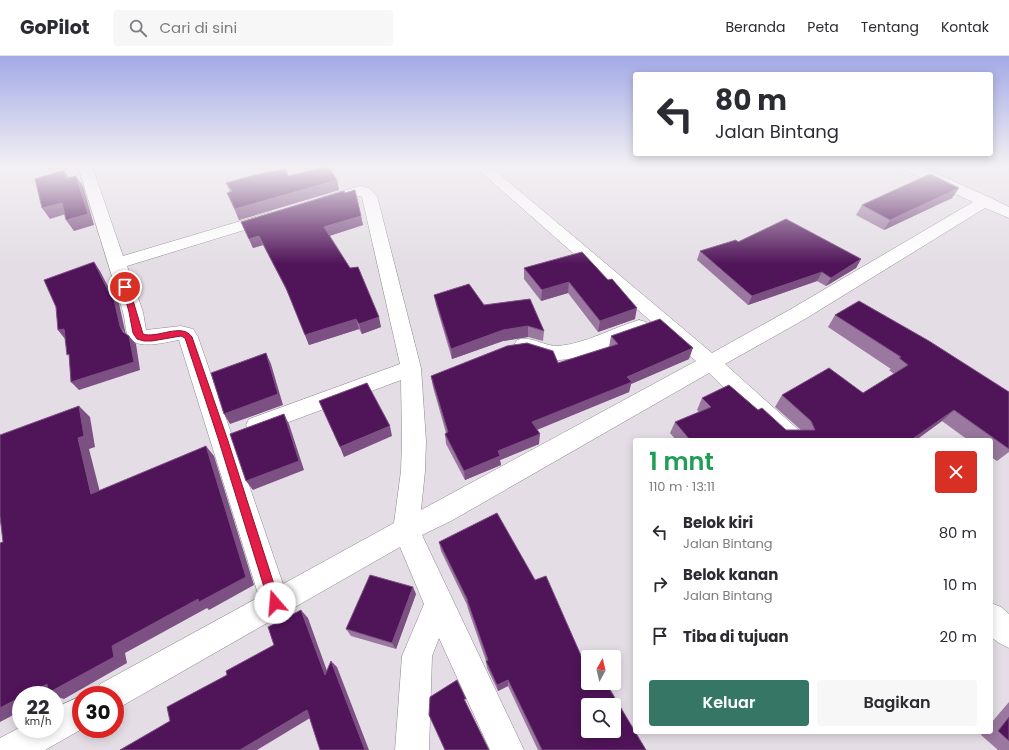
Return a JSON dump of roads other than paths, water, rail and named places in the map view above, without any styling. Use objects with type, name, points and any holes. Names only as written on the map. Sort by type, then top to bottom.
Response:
[{"type":"street","points":[[96,198],[133,312],[137,333],[144,338],[181,333],[186,334],[188,337],[275,603]]},
{"type":"street","points":[[308,205],[331,198]]},
{"type":"street","points":[[370,198],[416,377],[413,471],[406,530],[438,604],[507,750]]},
{"type":"street","points":[[519,198],[711,363],[792,438]]},
{"type":"street","points":[[980,198],[1009,213]]},
{"type":"street","points":[[124,688],[798,314],[986,201]]},
{"type":"street","points":[[117,263],[285,212]]},
{"type":"street","points":[[503,349],[521,345],[536,346],[552,353],[573,350],[661,320]]},
{"type":"street","points":[[222,438],[416,377]]},
{"type":"street","points":[[412,750],[417,656],[438,604]]},
{"type":"street","points":[[993,619],[1009,633]]},
{"type":"street","points":[[12,750],[34,738]]}]
